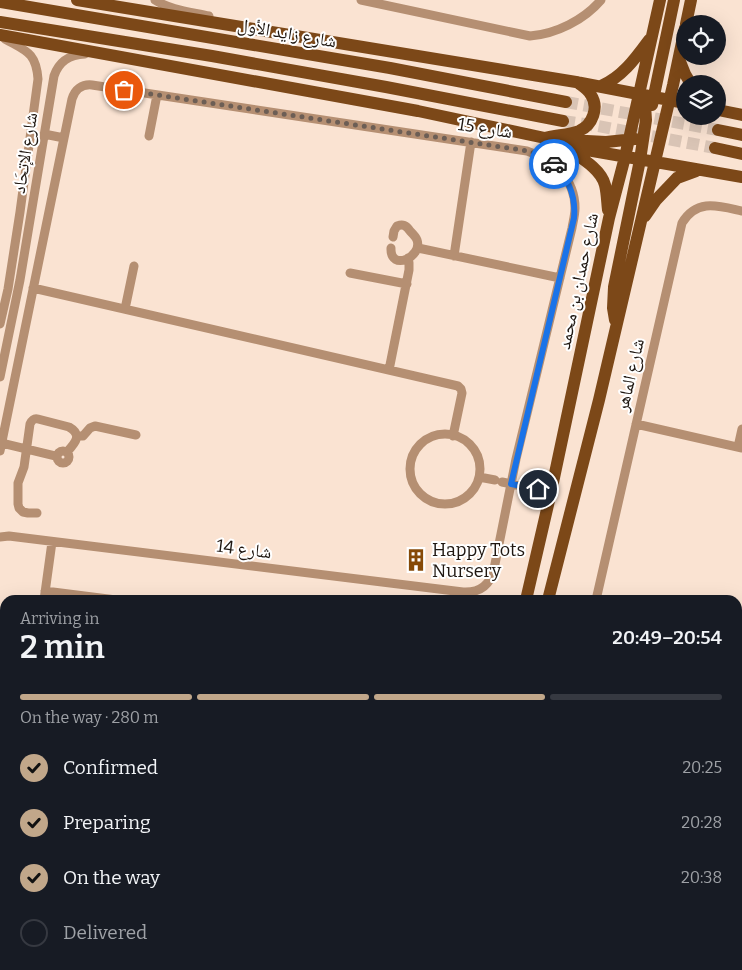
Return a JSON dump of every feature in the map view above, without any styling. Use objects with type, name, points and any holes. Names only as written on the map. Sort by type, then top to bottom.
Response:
[{"type":"main road","points":[[77,0],[601,86],[676,101]]},
{"type":"main road","name":"شارع حمدان بن محمد","points":[[527,595],[609,218],[625,157],[660,0]]},
{"type":"main road","points":[[616,325],[613,308],[614,287],[674,0]]},
{"type":"main road","points":[[688,15],[691,0]]},
{"type":"main road","name":"شارع زايد الأول","points":[[0,2],[390,68],[566,102]]},
{"type":"main road","name":"شارع زايد الأول","points":[[0,22],[212,56],[563,120]]},
{"type":"main road","points":[[0,36],[418,111],[545,138],[596,142],[628,140],[646,135],[660,121],[670,100]]},
{"type":"main road","points":[[601,86],[620,75],[652,36]]},
{"type":"main road","points":[[549,595],[678,65]]},
{"type":"main road","points":[[545,138],[577,132],[592,120],[594,100],[587,90],[576,82]]},
{"type":"main road","points":[[639,94],[645,105],[648,148],[655,162]]},
{"type":"main road","points":[[726,107],[740,114]]},
{"type":"main road","points":[[726,111],[740,114]]},
{"type":"main road","points":[[718,130],[742,136]]},
{"type":"main road","points":[[545,138],[564,146],[742,176]]},
{"type":"main road","points":[[564,146],[592,167],[603,179],[609,218]]},
{"type":"main road","points":[[715,148],[742,154]]},
{"type":"main road","points":[[640,222],[656,200],[677,178],[699,170]]},
{"type":"street","points":[[155,0],[161,4],[214,17],[235,26]]},
{"type":"street","points":[[360,0],[530,36],[555,31],[569,24],[588,12],[601,0]]},
{"type":"street","name":"شارع الإتحَاد","points":[[0,36],[32,56],[37,68],[38,79],[20,212],[8,289],[0,324]]},
{"type":"street","name":"شارع الإتحَاد","points":[[0,377],[22,268],[55,72],[59,65],[73,55],[98,53]]},
{"type":"street","name":"شارع 15","points":[[64,138],[73,94],[80,87],[88,84],[528,151],[542,156],[561,171],[568,182],[574,198],[575,208],[572,228],[521,436],[503,482],[492,576],[483,588],[476,591]]},
{"type":"street","points":[[149,136],[157,95]]},
{"type":"street","points":[[37,513],[23,512],[18,504],[18,483],[24,468],[27,449],[30,424],[32,420],[69,426],[75,431],[77,436],[75,443],[67,452],[69,457],[66,462],[61,463],[56,459],[56,456],[27,449],[1,447],[64,138],[44,134]]},
{"type":"street","points":[[454,256],[471,142]]},
{"type":"street","name":"شارع الماهر","points":[[597,595],[682,223],[692,211],[705,206],[718,206],[742,211]]},
{"type":"street","points":[[391,248],[391,254],[400,261],[414,254],[418,248],[417,240],[405,225],[397,226],[393,237]]},
{"type":"street","points":[[418,248],[560,278]]},
{"type":"street","points":[[388,370],[407,284],[410,266],[408,258]]},
{"type":"street","points":[[125,309],[134,266]]},
{"type":"street","points":[[350,273],[407,284]]},
{"type":"street","points":[[33,288],[460,388],[462,393],[453,436]]},
{"type":"street","points":[[636,424],[740,448],[742,428]]},
{"type":"street","points":[[77,436],[85,434],[93,426],[136,435]]},
{"type":"street","points":[[440,435],[453,436],[465,441],[474,451],[479,463],[479,477],[469,494],[457,502],[444,504],[425,498],[412,482],[410,468],[413,455],[421,444],[440,435]]},
{"type":"street","points":[[479,477],[551,492]]},
{"type":"street","name":"شارع 14","points":[[3,535],[453,590],[476,591]]},
{"type":"street","points":[[44,595],[52,542]]},
{"type":"street","points":[[552,595],[553,579]]},
{"type":"tunnel","points":[[566,102],[718,130]]},
{"type":"tunnel","points":[[563,121],[715,148]]},
{"type":"way so far","points":[[124,90],[528,151],[542,156],[554,164]]},
{"type":"place","name":"Happy Tots Nursery","points":[[416,560]]},
{"type":"route","points":[[538,489],[511,484],[574,218],[574,198],[571,189],[561,171],[554,164]]}]
